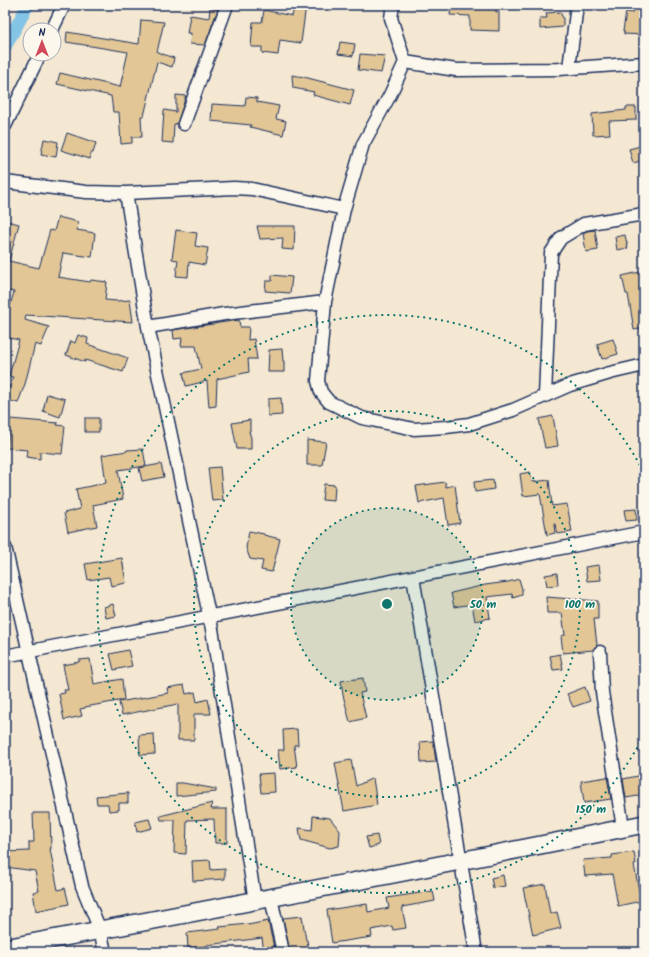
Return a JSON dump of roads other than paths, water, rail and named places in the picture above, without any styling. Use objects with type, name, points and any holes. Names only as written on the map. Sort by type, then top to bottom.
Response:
[{"type":"main road","points":[[5,948],[461,861],[644,824]]},
{"type":"street","points":[[56,22],[64,5]]},
{"type":"street","points":[[184,124],[227,5]]},
{"type":"street","points":[[393,5],[391,18],[405,62],[390,95],[363,144],[344,209],[325,302],[318,381],[321,392],[329,402],[362,418],[414,429],[446,427],[469,424],[513,410],[570,385],[610,373],[644,366]]},
{"type":"street","points":[[569,68],[578,5]]},
{"type":"street","points":[[5,126],[36,62]]},
{"type":"street","points":[[405,62],[456,70],[569,68],[644,63]]},
{"type":"street","points":[[5,182],[86,192],[126,193],[234,188],[252,189],[344,209]]},
{"type":"street","points":[[126,193],[148,327],[210,617],[263,899],[283,952]]},
{"type":"street","points":[[545,396],[551,253],[561,238],[584,224],[644,214]]},
{"type":"street","points":[[148,327],[224,314],[325,302]]},
{"type":"street","points":[[5,656],[644,532]]},
{"type":"street","points":[[5,547],[82,886],[100,930],[105,952]]},
{"type":"street","points":[[413,577],[476,952]]},
{"type":"street","points":[[600,652],[602,692],[623,828]]},
{"type":"waterway","points":[[5,47],[28,5]]}]
